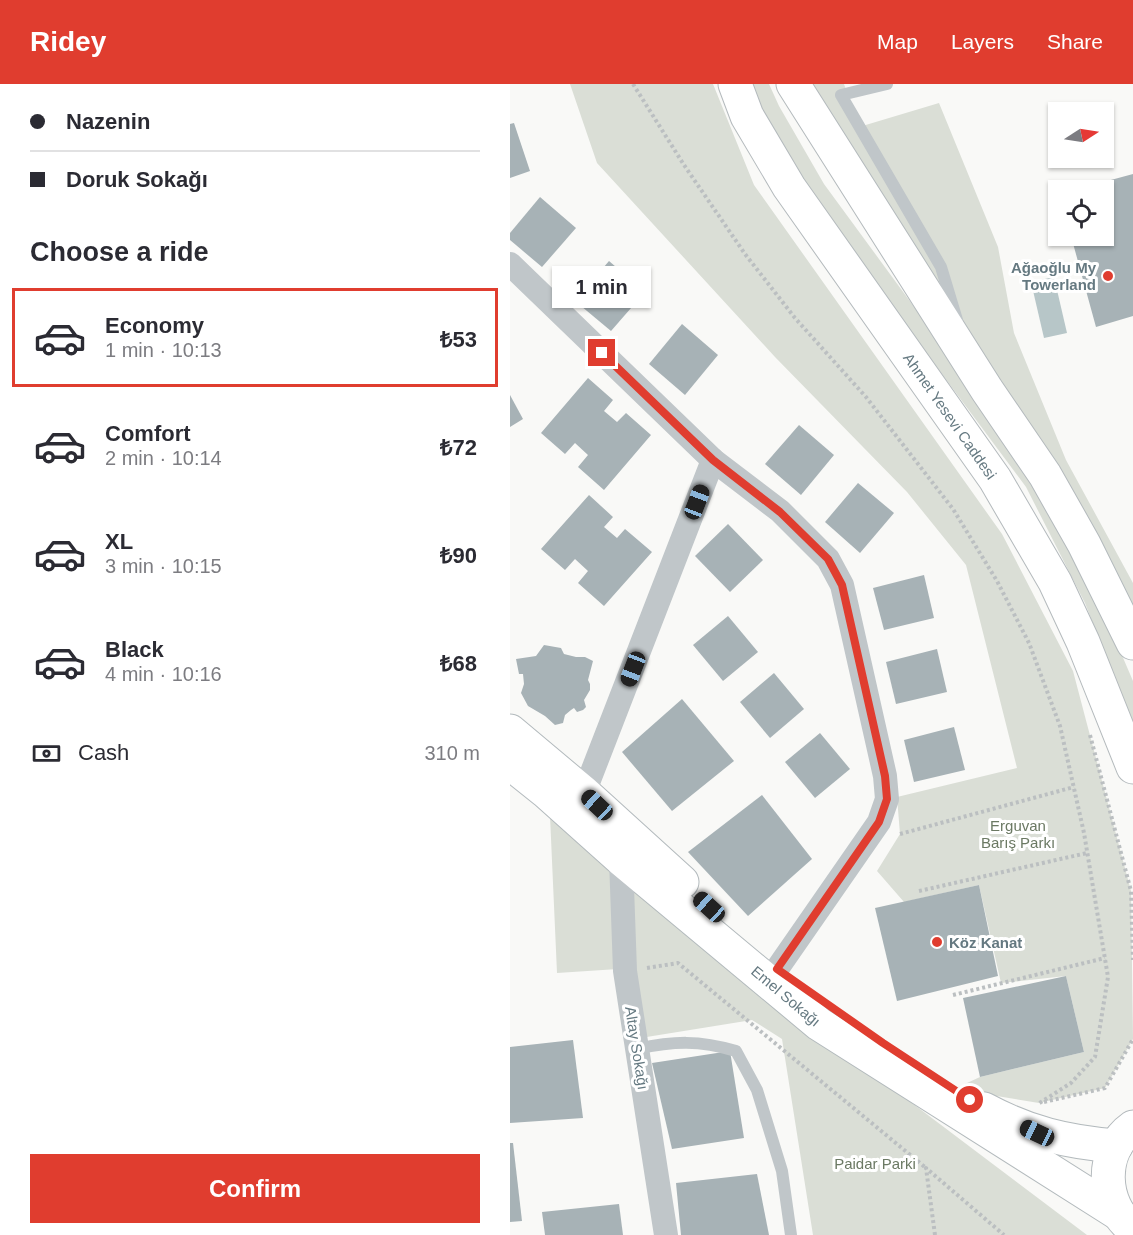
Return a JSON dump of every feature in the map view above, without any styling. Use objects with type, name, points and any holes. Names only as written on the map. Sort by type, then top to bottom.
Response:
[{"type":"main road","name":"Ahmet Yesevi Caddesi","points":[[735,84],[747,116],[789,187],[995,479],[1054,582],[1083,642],[1133,767]]},
{"type":"main road","points":[[793,84],[971,364],[1045,475],[1084,544],[1133,643]]},
{"type":"main road","name":"Emel Sokağı","points":[[510,731],[584,793],[777,969],[883,1043],[986,1110],[1037,1133],[1076,1143],[1127,1129]]},
{"type":"main road","name":"Emel Sokağı","points":[[510,763],[545,790],[621,859],[819,1024],[1128,1226]]},
{"type":"main road","points":[[1127,1129],[1110,1162],[1108,1180],[1111,1198],[1128,1226]]},
{"type":"street","points":[[510,264],[713,460],[780,512],[828,559],[842,585],[885,776],[887,799],[879,822],[777,969]]},
{"type":"street","points":[[584,793],[713,460]]},
{"type":"street","name":"Altay Sokağı","points":[[621,859],[625,971],[666,1235]]},
{"type":"lane","points":[[886,84],[841,96],[941,267],[971,364]]},
{"type":"lane","points":[[637,1049],[675,1042],[692,1042],[736,1051],[757,1090],[782,1171],[791,1235]]},
{"type":"path","points":[[633,84],[684,165],[745,254],[795,318],[866,397],[953,509],[995,578],[1029,643],[1060,726],[1087,853],[1108,977],[1095,1058],[1071,1083],[1039,1103]]},
{"type":"path","points":[[1088,729],[1131,891],[1133,960]]},
{"type":"path","points":[[900,834],[1074,787]]},
{"type":"path","points":[[920,891],[1087,853]]},
{"type":"path","points":[[953,995],[1105,958]]},
{"type":"path","points":[[625,971],[678,963],[1004,1235]]},
{"type":"path","points":[[1028,1105],[1105,1088],[1133,1039]]},
{"type":"path","points":[[926,1168],[935,1235]]},
{"type":"green space","name":"Erguvan Barış Parkı","points":[[570,84],[713,84],[754,185],[1002,534],[1073,671],[1131,891],[1133,1039],[1105,1088],[1039,1103],[954,1089],[980,1077],[1084,1052],[1066,976],[1001,983],[979,885],[904,902],[877,871],[900,834],[897,797],[1017,768],[966,565],[907,492],[775,357],[597,163]]},
{"type":"green space","points":[[751,84],[769,84],[779,106],[824,184],[953,360],[1072,539],[1133,681],[1133,726],[1085,603],[1026,487],[819,209],[766,122]]},
{"type":"green space","points":[[809,84],[844,84],[859,127],[939,103],[998,247],[1014,333],[1066,460],[1133,583],[1133,607],[879,207]]},
{"type":"green space","name":"Paidar Parki","points":[[550,816],[790,1011],[1087,1235],[813,1235],[782,1039],[752,1020],[628,1040],[618,969],[557,973]]},
{"type":"shaded area","points":[[1054,277],[1067,333],[1044,338],[1031,282]]},
{"type":"building","points":[[514,123],[530,171],[510,178],[510,124]]},
{"type":"building","name":"Ağaoğlu My Towerland","points":[[1133,174],[1133,316],[1096,327],[1074,246],[1114,246],[1114,180],[1111,180]]},
{"type":"building","points":[[540,197],[576,228],[542,267],[510,240],[510,233]]},
{"type":"building","points":[[609,261],[645,292],[611,331],[575,301]]},
{"type":"building","points":[[682,324],[718,355],[685,395],[649,364]]},
{"type":"building","points":[[588,378],[613,400],[604,411],[617,422],[626,413],[651,435],[604,490],[578,467],[588,455],[575,443],[565,454],[541,433]]},
{"type":"building","points":[[510,395],[523,419],[510,427]]},
{"type":"building","points":[[799,425],[834,455],[801,495],[765,464]]},
{"type":"building","points":[[858,483],[894,513],[860,553],[825,522]]},
{"type":"building","points":[[589,495],[613,517],[604,527],[617,538],[625,529],[652,552],[604,606],[578,583],[588,571],[575,559],[565,570],[541,549]]},
{"type":"building","points":[[728,524],[763,560],[730,592],[695,556]]},
{"type":"building","points":[[924,575],[934,618],[884,630],[873,588]]},
{"type":"building","points":[[728,616],[758,652],[723,681],[693,645]]},
{"type":"building","points":[[544,645],[561,648],[564,654],[585,657],[593,661],[588,680],[590,690],[584,700],[586,707],[577,712],[574,708],[565,715],[563,723],[555,725],[528,706],[521,693],[524,684],[523,674],[519,674],[516,659],[536,656]]},
{"type":"building","points":[[937,649],[947,692],[896,704],[886,662]]},
{"type":"building","points":[[774,673],[804,709],[770,738],[740,702]]},
{"type":"building","points":[[682,699],[734,761],[672,811],[622,752]]},
{"type":"building","points":[[954,727],[965,770],[914,782],[904,740]]},
{"type":"building","points":[[820,733],[850,769],[815,798],[785,762]]},
{"type":"building","points":[[762,795],[812,859],[748,916],[688,852]]},
{"type":"building","name":"Köz Kanat","points":[[979,885],[998,976],[897,1001],[875,908]]},
{"type":"building","points":[[1066,976],[1084,1052],[980,1077],[963,998]]},
{"type":"building","points":[[573,1040],[583,1118],[510,1123],[510,1047]]},
{"type":"building","points":[[730,1051],[744,1138],[672,1149],[652,1063]]},
{"type":"building","points":[[510,1143],[513,1143],[522,1221],[510,1222]]},
{"type":"building","points":[[757,1174],[769,1235],[681,1235],[676,1183]]},
{"type":"building","points":[[619,1204],[623,1235],[545,1235],[542,1212]]},
{"type":"place","name":"Ağaoğlu My Towerland","points":[[1108,276]]},
{"type":"place","name":"Köz Kanat","points":[[937,942]]},
{"type":"route","points":[[602,353],[713,460],[780,512],[828,559],[842,585],[885,776],[887,799],[879,822],[777,969],[970,1100]]}]
